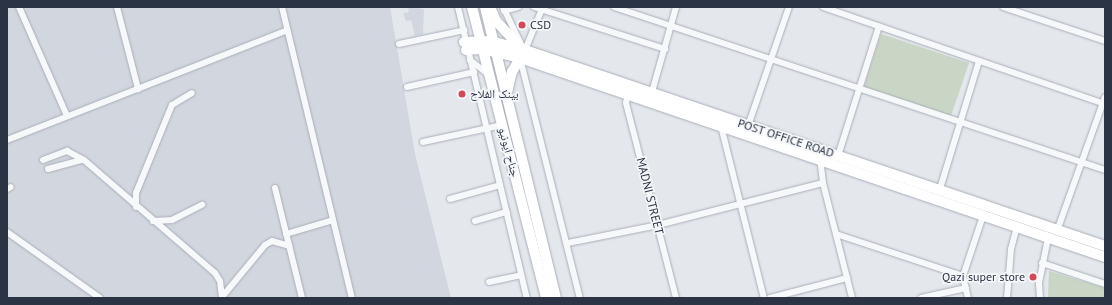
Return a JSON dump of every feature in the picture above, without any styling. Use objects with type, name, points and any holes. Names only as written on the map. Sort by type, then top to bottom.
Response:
[{"type":"main road","name":"جناح ایونیو","points":[[485,7],[491,41],[507,95],[556,298]]},
{"type":"main road","points":[[490,7],[496,21],[522,54],[512,72],[507,95]]},
{"type":"main road","name":"جناح ایونیو","points":[[473,11],[480,44],[546,298]]},
{"type":"main road","name":"POST OFFICE ROAD","points":[[465,46],[491,41],[522,54],[630,90],[721,126],[821,155],[944,196],[1105,246]]},
{"type":"main road","name":"POST OFFICE ROAD","points":[[480,44],[494,52],[522,54]]},
{"type":"main road","name":"POST OFFICE ROAD","points":[[630,90],[652,92],[748,126],[821,155],[838,156],[944,196],[983,216],[1105,257]]},
{"type":"street","points":[[19,7],[67,116]]},
{"type":"street","points":[[117,7],[138,88]]},
{"type":"street","points":[[282,7],[352,298]]},
{"type":"street","points":[[458,7],[464,30],[465,46],[474,72],[527,298]]},
{"type":"street","points":[[518,7],[503,9],[522,54],[580,298]]},
{"type":"street","points":[[534,7],[665,49]]},
{"type":"street","points":[[614,7],[958,124],[1105,170]]},
{"type":"street","points":[[652,92],[676,7]]},
{"type":"street","points":[[748,126],[789,7]]},
{"type":"street","points":[[823,7],[834,9],[979,61],[1104,101],[1058,231]]},
{"type":"street","points":[[1003,7],[1105,41]]},
{"type":"street","points":[[522,54],[542,9]]},
{"type":"street","points":[[460,18],[473,11]]},
{"type":"street","points":[[838,156],[879,26]]},
{"type":"street","points":[[7,140],[287,30]]},
{"type":"street","points":[[399,44],[464,30]]},
{"type":"street","points":[[470,60],[489,75]]},
{"type":"street","points":[[944,196],[958,124],[979,61]]},
{"type":"street","points":[[407,87],[474,72]]},
{"type":"street","name":"MADNI STREET","points":[[630,90],[626,103],[676,298]]},
{"type":"street","points":[[136,206],[136,193],[172,105],[192,93]]},
{"type":"street","points":[[423,142],[487,127],[502,125]]},
{"type":"street","points":[[721,126],[739,203],[764,298]]},
{"type":"street","points":[[43,160],[67,151],[84,160],[215,273],[220,281],[222,298]]},
{"type":"street","points":[[821,155],[823,184],[852,298]]},
{"type":"street","points":[[48,169],[76,159],[84,160]]},
{"type":"street","points":[[568,243],[658,225],[739,203],[823,184]]},
{"type":"street","points":[[450,199],[500,185]]},
{"type":"street","points":[[275,188],[302,298]]},
{"type":"street","points":[[153,220],[172,220],[202,205]]},
{"type":"street","points":[[475,221],[507,212]]},
{"type":"street","points":[[968,298],[963,276],[983,216]]},
{"type":"street","points":[[286,234],[333,220]]},
{"type":"street","points":[[1007,298],[1011,249],[1017,227]]},
{"type":"street","points":[[7,232],[100,298]]},
{"type":"street","points":[[836,234],[963,276]]},
{"type":"street","points":[[1040,298],[1042,262],[1048,238]]},
{"type":"street","points":[[222,298],[265,245],[272,241],[289,246]]},
{"type":"street","points":[[1042,262],[1105,284]]},
{"type":"street","points":[[489,282],[521,275]]},
{"type":"street","points":[[770,298],[847,278]]},
{"type":"street","points":[[921,298],[966,288]]},
{"type":"shaded area","points":[[7,7],[390,7],[415,154],[451,298],[7,298]]},
{"type":"shaded area","points":[[408,7],[424,9],[423,34],[415,36],[411,20],[406,21],[403,13],[409,12]]},
{"type":"green space","points":[[881,34],[969,63],[951,116],[864,87]]},
{"type":"green space","points":[[1049,271],[1105,288],[1105,298],[1048,298]]},
{"type":"place","name":"CSD","points":[[522,25]]},
{"type":"place","name":"بینک الفلاح","points":[[462,94]]},
{"type":"place","name":"Qazi super store","points":[[1033,277]]}]
